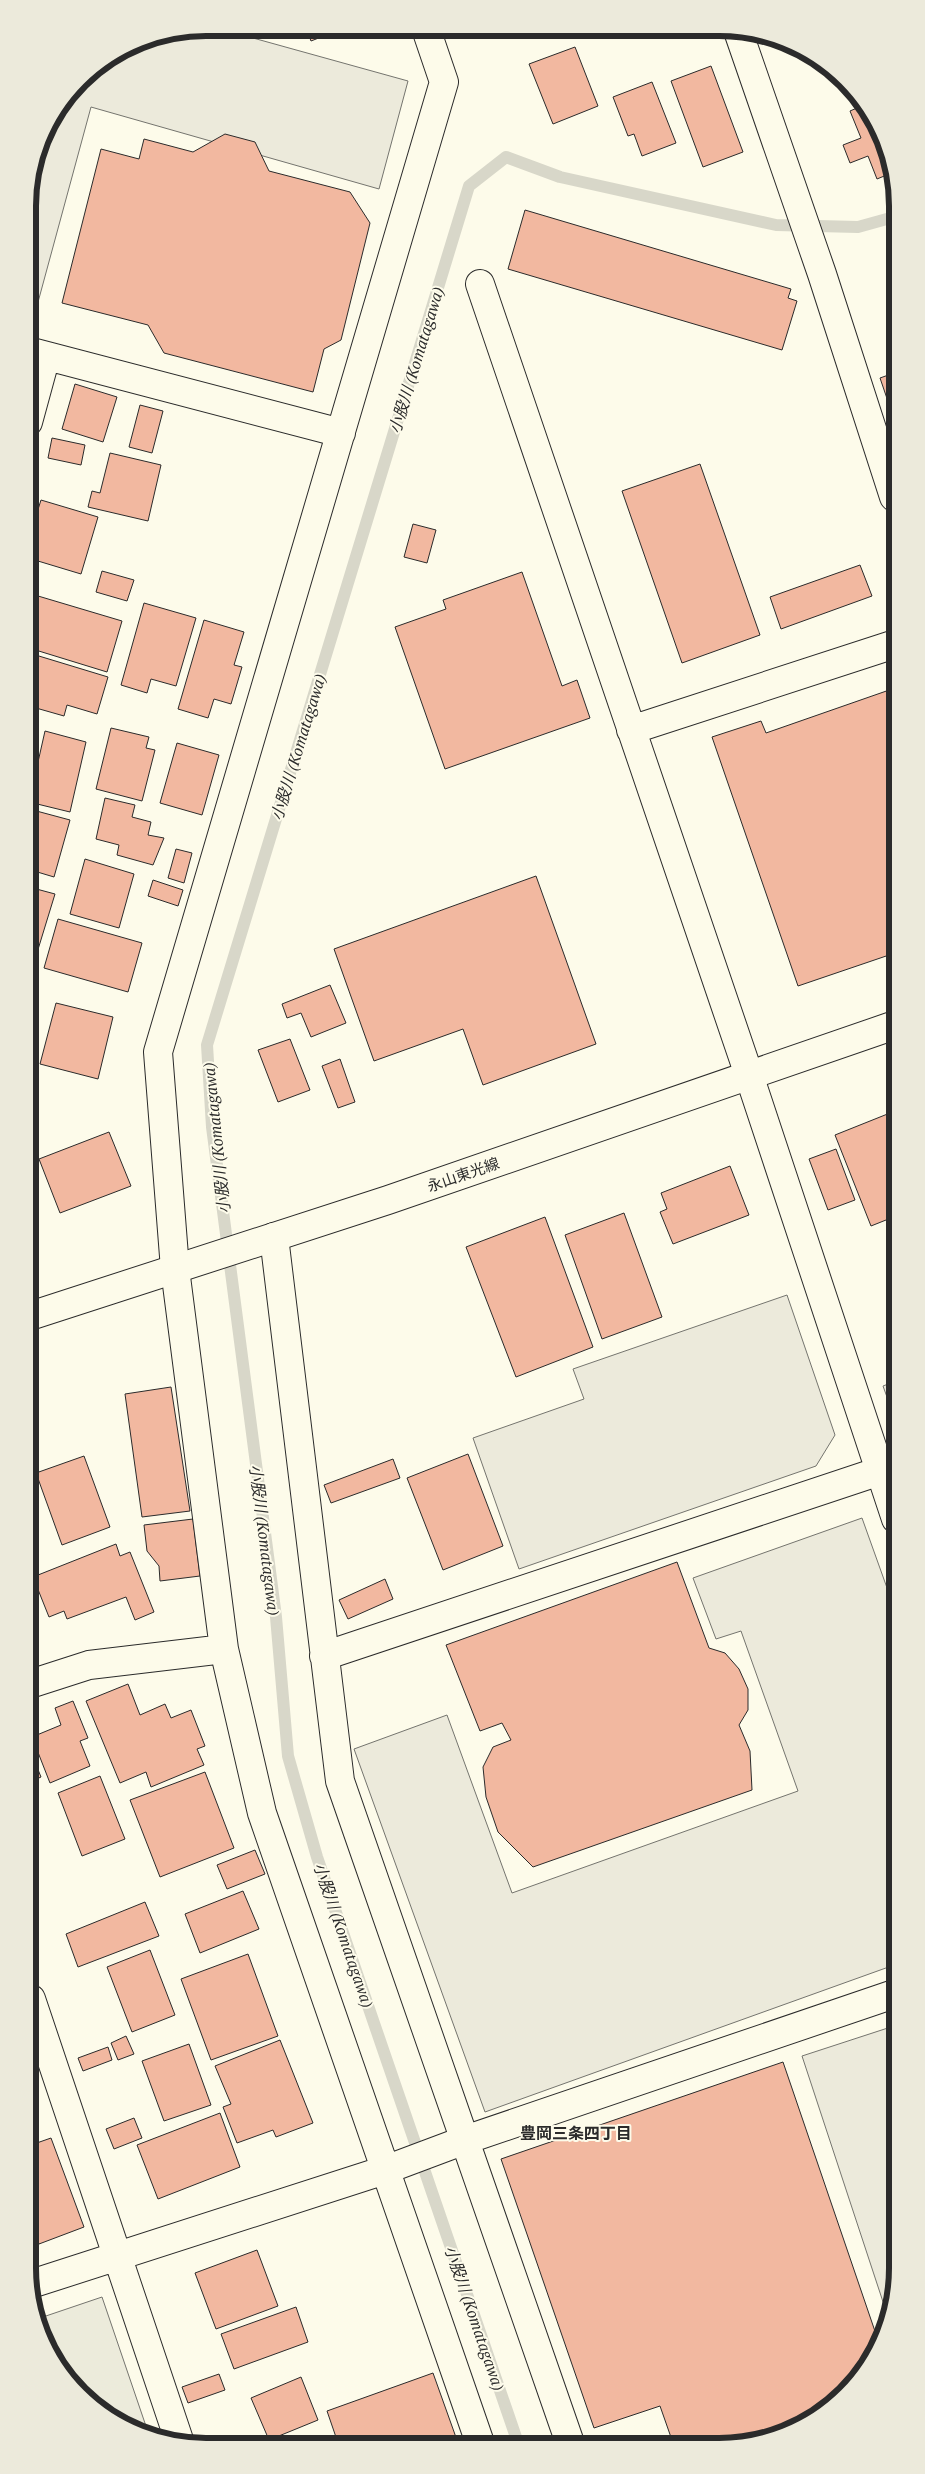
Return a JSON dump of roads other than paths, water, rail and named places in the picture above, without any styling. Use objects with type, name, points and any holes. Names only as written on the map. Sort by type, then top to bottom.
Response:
[{"type":"street","points":[[429,37],[444,82],[158,1052],[184,1266],[224,1649],[262,1813],[393,2167],[478,2438]]},
{"type":"street","points":[[741,39],[822,274],[889,481]]},
{"type":"street","points":[[480,284],[749,1075],[888,1497]]},
{"type":"street","points":[[37,354],[341,434]]},
{"type":"street","points":[[631,730],[889,646]]},
{"type":"street","name":"永山東光線","points":[[36,1314],[388,1200],[889,1027]]},
{"type":"street","points":[[262,1241],[324,1656],[340,1781],[456,2144],[568,2438]]},
{"type":"street","points":[[324,1656],[880,1472]]},
{"type":"street","points":[[36,1682],[89,1665],[224,1649]]},
{"type":"street","points":[[38,2282],[393,2167],[888,1996]]},
{"type":"street","points":[[36,2017],[177,2435]]},
{"type":"waterway","name":"小股川 (Komatagawa)","points":[[516,2438],[317,1857],[288,1756],[276,1617],[212,1127],[207,1045],[469,186],[506,157],[560,177],[776,225],[858,227],[889,218]]},
{"type":"district","name":"豊岡三条四丁目","points":[[576,2133]]}]
